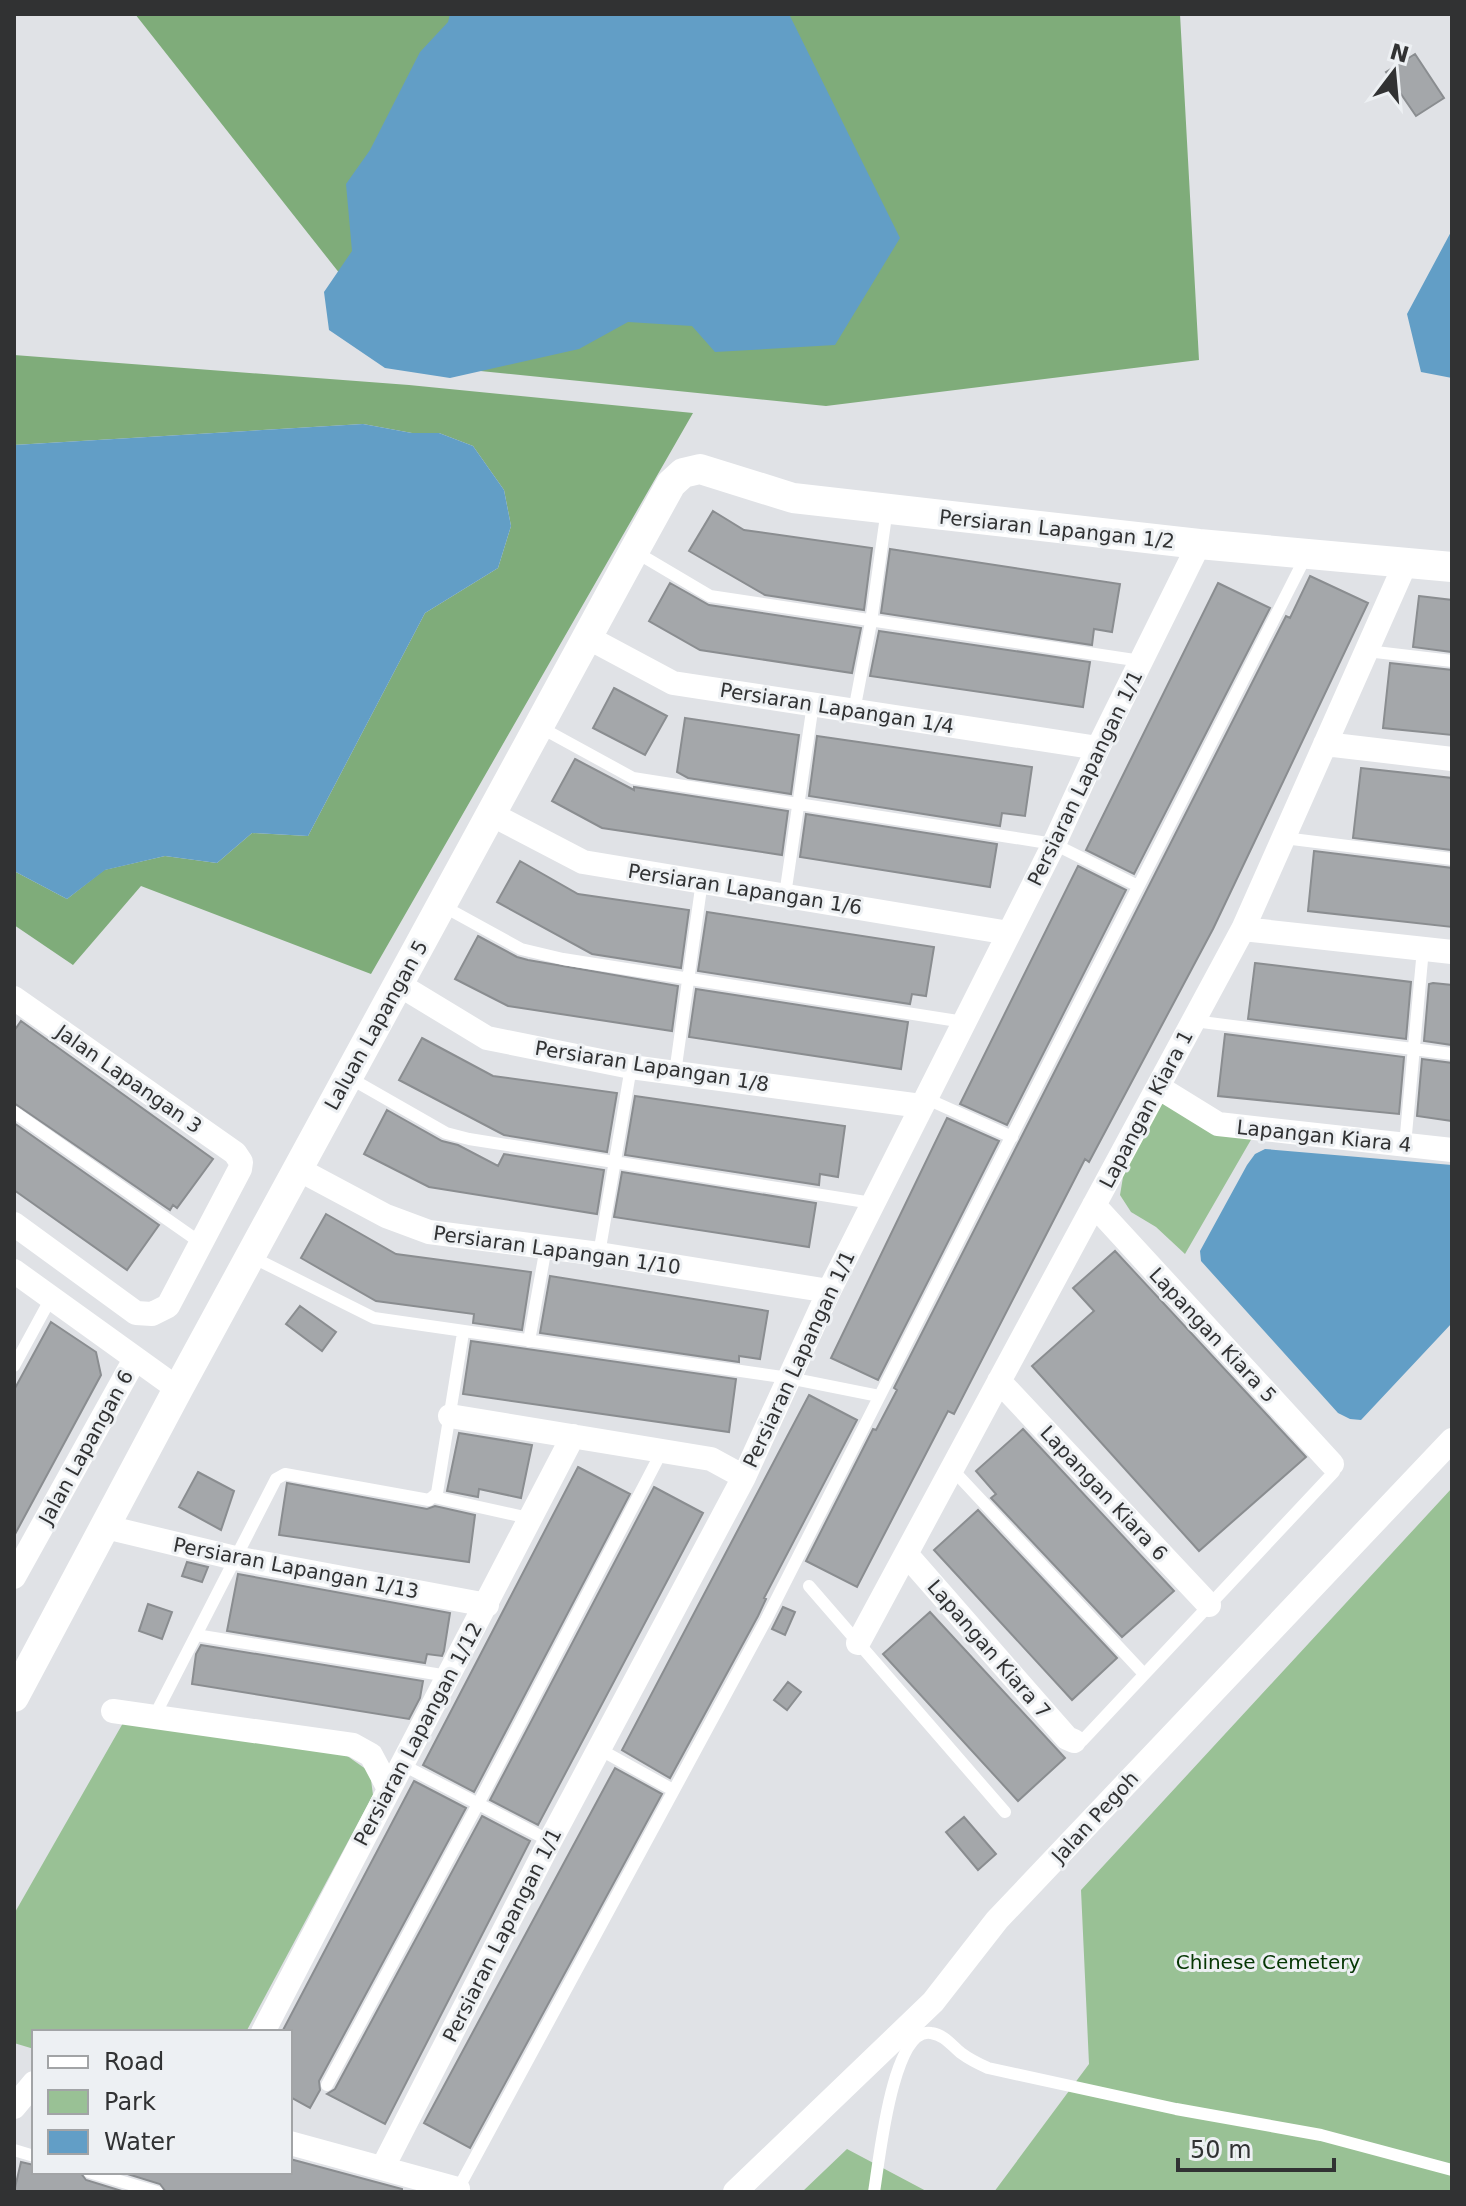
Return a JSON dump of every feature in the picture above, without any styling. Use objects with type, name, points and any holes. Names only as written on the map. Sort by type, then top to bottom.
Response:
[{"type":"street","name":"Persiaran Lapangan 1/2","points":[[671,484],[683,473],[700,469],[793,498],[1199,544],[1452,567]]},
{"type":"street","name":"Laluan Lapangan 5","points":[[18,1682],[106,1527],[250,1256],[671,484]]},
{"type":"street","name":"Persiaran Lapangan 1/1","points":[[383,2167],[550,1841],[744,1477],[829,1291],[1054,844],[1199,544]]},
{"type":"street","name":"Lapangan Kiara 1","points":[[858,1643],[1243,929],[1406,562]]},
{"type":"street","name":"Persiaran Lapangan 1/4","points":[[587,637],[673,683],[1098,748]]},
{"type":"street","points":[[1325,744],[1452,759]]},
{"type":"street","name":"Persiaran Lapangan 1/6","points":[[491,814],[583,862],[1009,933]]},
{"type":"street","points":[[1243,929],[1452,952]]},
{"type":"street","name":"Persiaran Lapangan 1/8","points":[[398,984],[487,1038],[631,1067],[923,1102]]},
{"type":"street","name":"Jalan Lapangan 3","points":[[17,1006],[235,1153],[241,1162],[240,1169],[201,1243]]},
{"type":"street","name":"Lapangan Kiara 4","points":[[1158,1087],[1218,1124],[1452,1150]]},
{"type":"street","name":"Persiaran Lapangan 1/10","points":[[298,1169],[386,1216],[429,1232],[599,1254],[829,1291]]},
{"type":"street","name":"Lapangan Kiara 5","points":[[1094,1205],[1332,1464]]},
{"type":"street","points":[[14,1224],[136,1313],[152,1314],[168,1306],[201,1243]]},
{"type":"street","points":[[14,1271],[178,1389]]},
{"type":"street","name":"Jalan Lapangan 6","points":[[14,1577],[135,1359]]},
{"type":"street","name":"Lapangan Kiara 6","points":[[999,1381],[1209,1605]]},
{"type":"street","points":[[450,1416],[711,1459],[744,1477]]},
{"type":"street","name":"Persiaran Lapangan 1/12","points":[[264,2030],[573,1436]]},
{"type":"street","name":"Jalan Pegoh","points":[[735,2192],[933,2002],[997,1920],[1452,1440]]},
{"type":"street","name":"Persiaran Lapangan 1/13","points":[[106,1527],[235,1558],[487,1605]]},
{"type":"street","name":"Lapangan Kiara 7","points":[[906,1554],[1067,1738],[1074,1741]]},
{"type":"street","points":[[113,1711],[353,1745],[371,1755],[389,1789]]},
{"type":"street","points":[[14,2107],[32,2085]]},
{"type":"street","points":[[292,2144],[458,2189]]},
{"type":"lane","points":[[854,711],[871,622],[887,509]]},
{"type":"lane","points":[[634,551],[710,596],[1141,661]]},
{"type":"lane","points":[[458,2189],[766,1620],[1307,554]]},
{"type":"lane","points":[[1367,651],[1452,661]]},
{"type":"lane","points":[[785,895],[813,704]]},
{"type":"lane","points":[[538,726],[633,778],[1054,844],[1138,886]]},
{"type":"lane","points":[[1284,838],[1452,859]]},
{"type":"lane","points":[[675,1073],[702,881]]},
{"type":"lane","points":[[441,905],[521,949],[563,959],[964,1022]]},
{"type":"lane","points":[[1405,1145],[1423,949]]},
{"type":"lane","points":[[1194,1021],[1452,1054]]},
{"type":"lane","points":[[599,1254],[631,1067]]},
{"type":"lane","points":[[348,1076],[446,1133],[469,1139],[872,1203]]},
{"type":"lane","points":[[923,1102],[1012,1137]]},
{"type":"lane","points":[[14,1112],[201,1243]]},
{"type":"lane","points":[[529,1341],[546,1247]]},
{"type":"lane","points":[[250,1256],[374,1318],[789,1378],[879,1396]]},
{"type":"lane","points":[[14,1366],[51,1298]]},
{"type":"lane","points":[[154,1717],[276,1479],[285,1474],[429,1500],[434,1497],[463,1333]]},
{"type":"lane","points":[[327,2085],[662,1451]]},
{"type":"lane","points":[[1074,1741],[1082,1741],[1334,1472],[1332,1464]]},
{"type":"lane","points":[[952,1469],[1144,1674]]},
{"type":"lane","points":[[434,1497],[529,1518]]},
{"type":"lane","points":[[809,1586],[1005,1812]]},
{"type":"lane","points":[[196,1635],[448,1676]]},
{"type":"lane","points":[[599,1749],[673,1790]]},
{"type":"lane","points":[[401,1764],[550,1841]]},
{"type":"lane","points":[[874,2192],[890,2095],[907,2047],[916,2035],[927,2032],[943,2036],[963,2055],[988,2068],[1176,2109],[1321,2135],[1452,2170]]},
{"type":"lane","points":[[96,2174],[157,2192]]},
{"type":"green space","points":[[135,14],[1180,14],[1199,360],[826,406],[411,364]]},
{"type":"green space","points":[[14,355],[409,385],[693,413],[371,974],[141,886],[73,965],[14,925],[14,871],[67,899],[104,870],[165,856],[217,863],[252,833],[308,836],[425,613],[498,568],[511,526],[504,490],[473,446],[439,433],[412,433],[363,424],[14,445]]},
{"type":"green space","points":[[1160,1102],[1252,1138],[1185,1254],[1156,1227],[1131,1212],[1120,1195],[1123,1177]]},
{"type":"green space","name":"Chinese Cemetery","points":[[1452,1488],[1452,2192],[994,2192],[1089,2064],[1081,1890]]},
{"type":"green space","points":[[123,1723],[343,1753],[370,1772],[373,1795],[247,2030],[32,2030],[32,2048],[14,2043],[14,1914]]},
{"type":"green space","points":[[847,2149],[928,2192],[802,2192]]},
{"type":"water","points":[[450,14],[789,14],[900,238],[835,345],[715,352],[692,326],[628,322],[579,349],[450,378],[385,368],[329,330],[324,292],[352,251],[346,184],[370,150],[420,52],[448,22]]},
{"type":"water","points":[[1452,230],[1452,378],[1421,372],[1407,314]]},
{"type":"water","points":[[363,424],[412,433],[439,433],[473,446],[504,490],[511,526],[498,568],[425,613],[308,836],[252,833],[217,863],[165,856],[105,870],[67,899],[14,871],[14,445]]},
{"type":"water","points":[[1265,1149],[1452,1165],[1452,1323],[1361,1420],[1338,1413],[1201,1261],[1200,1251],[1247,1165],[1255,1154]]},
{"type":"building","points":[[1415,54],[1444,98],[1416,116],[1386,72]]},
{"type":"building","points":[[713,511],[744,530],[872,548],[864,610],[765,595],[689,551]]},
{"type":"building","points":[[890,549],[1120,584],[1112,632],[1094,629],[1092,645],[881,613]]},
{"type":"building","points":[[1310,576],[1368,603],[1213,929],[1089,1162],[1085,1159],[954,1414],[948,1411],[857,1587],[806,1561],[873,1429],[876,1430],[897,1390],[894,1388],[1286,616],[1290,618]]},
{"type":"building","points":[[670,583],[709,605],[861,628],[852,673],[700,650],[649,621]]},
{"type":"building","points":[[1218,583],[1270,608],[1134,874],[1086,850]]},
{"type":"building","points":[[1419,596],[1452,600],[1452,652],[1413,647]]},
{"type":"building","points":[[879,631],[1090,662],[1083,707],[870,676]]},
{"type":"building","points":[[1390,663],[1452,670],[1452,735],[1383,728]]},
{"type":"building","points":[[614,688],[667,716],[645,755],[593,728]]},
{"type":"building","points":[[685,718],[799,735],[791,794],[688,778],[677,772]]},
{"type":"building","points":[[817,736],[1032,767],[1025,816],[1002,813],[1000,826],[809,796]]},
{"type":"building","points":[[575,759],[634,790],[634,787],[788,811],[782,855],[602,828],[552,801]]},
{"type":"building","points":[[1361,768],[1452,778],[1452,850],[1353,838]]},
{"type":"building","points":[[806,814],[997,844],[990,887],[800,857]]},
{"type":"building","points":[[1314,851],[1452,868],[1452,927],[1308,911]]},
{"type":"building","points":[[520,861],[578,894],[689,910],[681,968],[592,954],[497,902]]},
{"type":"building","points":[[1078,866],[1126,890],[1007,1125],[960,1104]]},
{"type":"building","points":[[707,912],[934,947],[926,996],[912,994],[910,1004],[698,971]]},
{"type":"building","points":[[478,936],[528,960],[678,986],[672,1031],[508,1006],[455,979]]},
{"type":"building","points":[[1255,963],[1411,982],[1406,1039],[1248,1019]]},
{"type":"building","points":[[1429,984],[1452,985],[1452,1045],[1424,1041]]},
{"type":"building","points":[[696,989],[908,1022],[901,1069],[689,1037]]},
{"type":"building","points":[[21,1021],[213,1159],[177,1208],[173,1205],[170,1210],[14,1103],[14,1031]]},
{"type":"building","points":[[1225,1034],[1404,1057],[1399,1114],[1218,1096]]},
{"type":"building","points":[[422,1038],[493,1076],[617,1093],[607,1152],[504,1135],[399,1080]]},
{"type":"building","points":[[1422,1059],[1452,1063],[1452,1121],[1417,1116]]},
{"type":"building","points":[[635,1096],[845,1126],[838,1177],[820,1174],[819,1185],[625,1155]]},
{"type":"building","points":[[387,1110],[442,1141],[458,1145],[498,1166],[504,1154],[604,1170],[597,1214],[429,1187],[364,1154]]},
{"type":"building","points":[[947,1118],[999,1141],[878,1380],[831,1358]]},
{"type":"building","points":[[14,1123],[159,1225],[127,1270],[14,1190]]},
{"type":"building","points":[[622,1172],[816,1203],[809,1247],[614,1217]]},
{"type":"building","points":[[326,1214],[396,1254],[531,1272],[522,1330],[473,1323],[474,1314],[376,1301],[301,1258]]},
{"type":"building","points":[[1115,1251],[1306,1457],[1199,1551],[1032,1366],[1094,1311],[1073,1288]]},
{"type":"building","points":[[550,1276],[768,1311],[760,1359],[739,1356],[739,1362],[540,1333]]},
{"type":"building","points":[[300,1306],[336,1332],[322,1351],[286,1324]]},
{"type":"building","points":[[51,1322],[96,1352],[101,1375],[14,1536],[14,1390]]},
{"type":"building","points":[[471,1341],[736,1379],[729,1432],[463,1394]]},
{"type":"building","points":[[809,1395],[857,1420],[764,1598],[758,1616],[670,1778],[622,1750]]},
{"type":"building","points":[[1023,1429],[1174,1591],[1122,1637],[991,1498],[996,1494],[976,1471]]},
{"type":"building","points":[[459,1433],[532,1445],[521,1498],[479,1489],[478,1497],[447,1491]]},
{"type":"building","points":[[578,1467],[630,1494],[474,1792],[423,1765]]},
{"type":"building","points":[[198,1472],[234,1491],[221,1530],[179,1507]]},
{"type":"building","points":[[287,1483],[475,1515],[469,1562],[279,1535]]},
{"type":"building","points":[[654,1487],[703,1513],[538,1825],[490,1800]]},
{"type":"building","points":[[978,1510],[1117,1658],[1072,1700],[934,1550]]},
{"type":"building","points":[[187,1562],[208,1567],[202,1582],[182,1576]]},
{"type":"building","points":[[238,1574],[450,1613],[444,1651],[442,1656],[427,1654],[425,1663],[227,1631]]},
{"type":"building","points":[[148,1604],[172,1612],[162,1639],[139,1631]]},
{"type":"building","points":[[783,1607],[795,1612],[785,1635],[772,1629]]},
{"type":"building","points":[[930,1612],[1065,1758],[1018,1801],[883,1654]]},
{"type":"building","points":[[201,1645],[423,1681],[420,1698],[409,1719],[192,1684],[196,1654]]},
{"type":"building","points":[[788,1682],[801,1692],[787,1710],[774,1700]]},
{"type":"building","points":[[615,1768],[662,1794],[470,2148],[424,2123]]},
{"type":"building","points":[[414,1781],[466,1808],[319,2081],[320,2090],[310,2108],[292,2098],[292,2030],[283,2030]]},
{"type":"building","points":[[482,1816],[530,1841],[385,2124],[327,2094],[335,2089]]},
{"type":"building","points":[[964,1817],[996,1854],[978,1870],[946,1832]]},
{"type":"building","points":[[292,2160],[402,2189],[402,2192],[166,2192],[160,2184],[128,2174],[292,2174]]},
{"type":"building","points":[[21,2162],[32,2165],[32,2174],[82,2174],[86,2180],[125,2192],[14,2192]]}]
